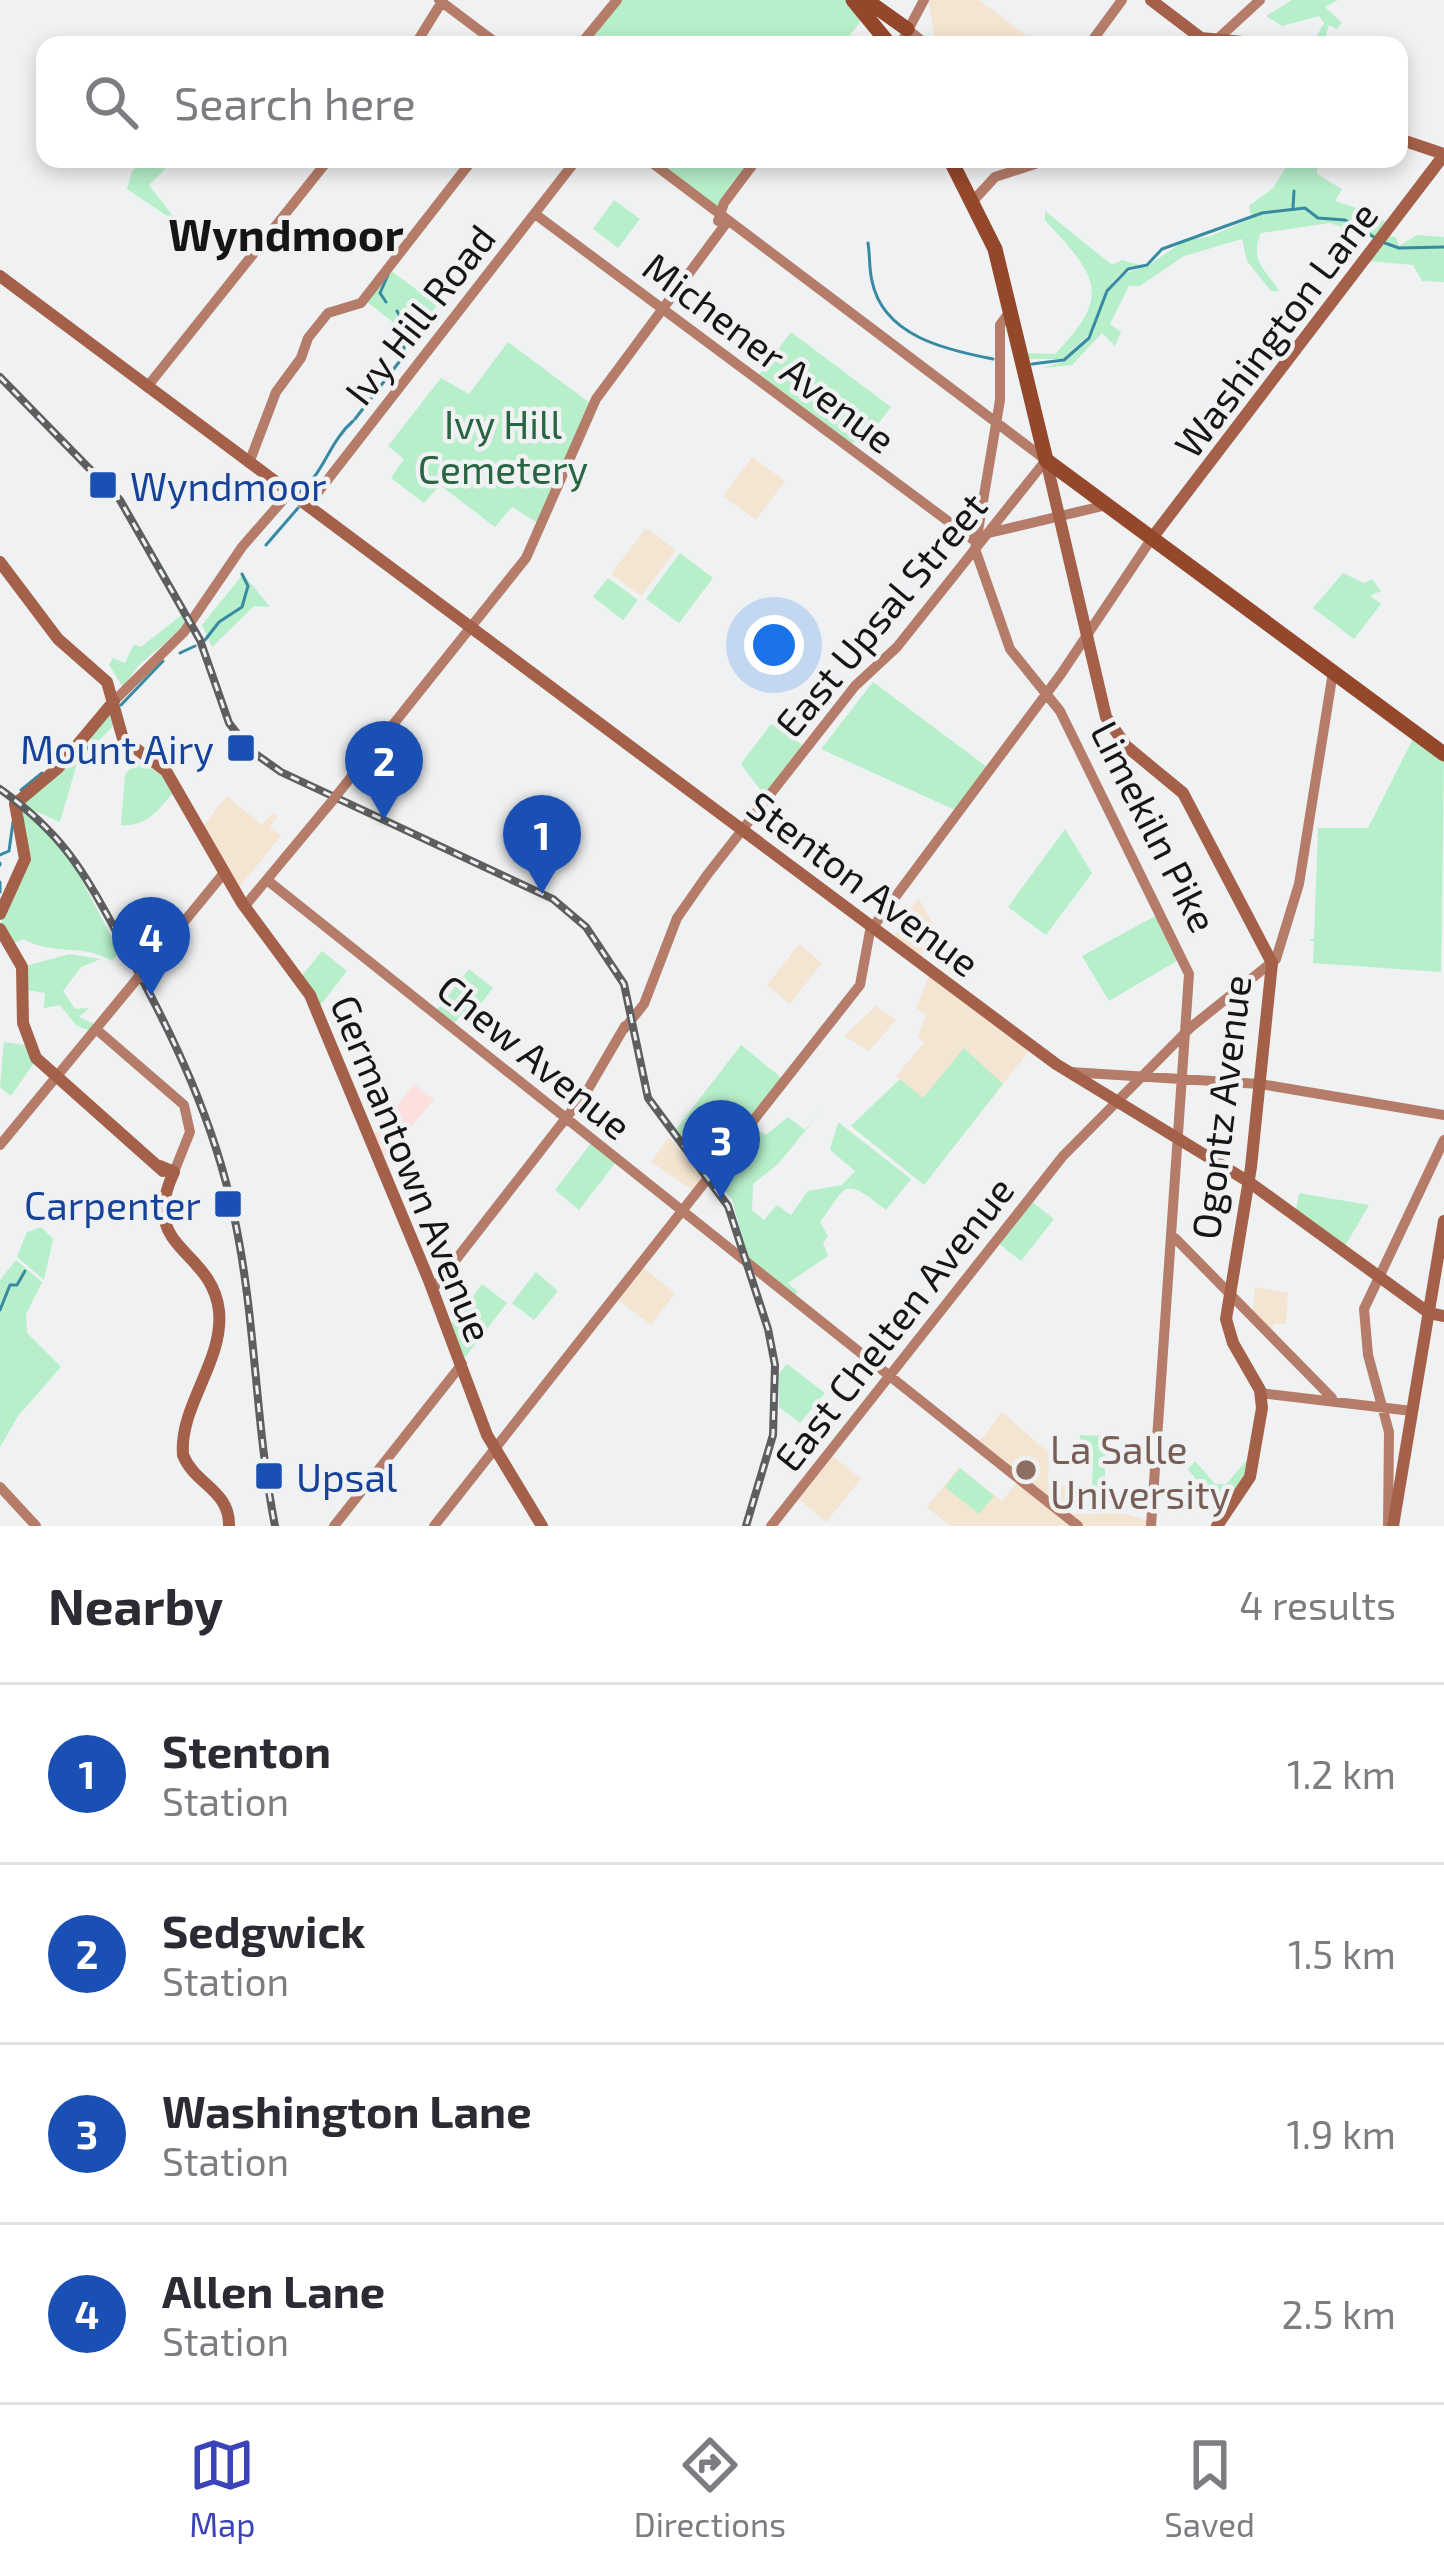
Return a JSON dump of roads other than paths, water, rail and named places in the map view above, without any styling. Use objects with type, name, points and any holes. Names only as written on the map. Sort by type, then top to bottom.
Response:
[{"type":"highway","points":[[857,0],[899,32]]},
{"type":"highway","points":[[857,0],[899,32]]},
{"type":"highway","name":"Limekiln Pike","points":[[956,168],[999,247],[1010,310]]},
{"type":"highway","name":"Ogontz Avenue","points":[[1010,310],[1052,468]]},
{"type":"highway","points":[[1052,468],[1444,754]]},
{"type":"main road","points":[[1150,0],[1198,36]]},
{"type":"main road","points":[[1408,142],[1444,155]]},
{"type":"main road","name":"Washington Lane","points":[[1153,538],[1308,328],[1444,155]]},
{"type":"main road","name":"Stenton Avenue","points":[[0,276],[873,928],[1116,1103],[1249,1182],[1413,1303],[1434,1312]]},
{"type":"main road","name":"Ogontz Avenue","points":[[1052,468],[1086,636],[1112,728],[1184,795],[1213,842],[1269,971],[1229,1334],[1263,1393],[1262,1408],[1250,1477],[1217,1522]]},
{"type":"main road","name":"Germantown Avenue","points":[[0,562],[33,611],[113,704],[123,740],[166,771],[244,907],[312,999],[494,1449],[542,1526]]},
{"type":"main road","points":[[0,913],[25,857],[15,804],[58,768],[113,704]]},
{"type":"main road","points":[[1180,776],[1184,795]]},
{"type":"main road","points":[[0,928],[22,968],[26,1039],[55,1079],[167,1172],[164,1224],[178,1249],[212,1287],[219,1317],[182,1452],[191,1471],[226,1503],[229,1526]]},
{"type":"main road","points":[[1390,1526],[1434,1312],[1444,1221]]},
{"type":"street","points":[[587,36],[616,0]]},
{"type":"street","points":[[1096,36],[1122,0]]},
{"type":"street","points":[[1221,36],[1260,0]]},
{"type":"street","points":[[421,36],[441,1],[487,36]]},
{"type":"street","points":[[148,386],[322,168]]},
{"type":"street","points":[[249,462],[276,392],[310,336],[328,313],[362,302],[466,168]]},
{"type":"street","name":"Ivy Hill Road","points":[[308,505],[571,168]]},
{"type":"street","points":[[659,168],[1052,468]]},
{"type":"street","points":[[244,907],[473,629],[529,553],[594,403],[753,168]]},
{"type":"street","points":[[974,200],[998,168]]},
{"type":"street","points":[[995,177],[1022,168]]},
{"type":"street","name":"Michener Avenue","points":[[535,214],[977,540]]},
{"type":"street","name":"Limekiln Pike","points":[[1010,310],[977,540],[1010,649],[1049,691],[1188,964],[1182,1142],[1162,1343],[1151,1526]]},
{"type":"street","name":"East Upsal Street","points":[[433,1289],[566,1119],[644,1000],[677,918],[716,864],[858,683],[900,644],[977,540],[1052,468]]},
{"type":"street","points":[[113,704],[182,634],[284,490]]},
{"type":"street","points":[[977,540],[1107,505]]},
{"type":"street","points":[[434,1526],[860,985],[866,940],[873,928],[1049,691],[1153,538]]},
{"type":"street","points":[[1269,971],[1299,884],[1334,672]]},
{"type":"street","points":[[0,1145],[224,873]]},
{"type":"street","name":"Chew Avenue","points":[[267,880],[1078,1526]]},
{"type":"street","name":"East Chelten Avenue","points":[[771,1526],[1063,1156],[1189,1030],[1269,971]]},
{"type":"street","points":[[95,1029],[183,1103],[190,1130],[181,1157],[167,1172]]},
{"type":"street","points":[[1073,1072],[1260,1084],[1444,1115]]},
{"type":"street","points":[[1393,1502],[1385,1406],[1363,1322],[1376,1275],[1444,1141]]},
{"type":"street","points":[[1175,1238],[1332,1397]]},
{"type":"street","points":[[334,1526],[462,1364]]},
{"type":"street","points":[[1263,1393],[1332,1397],[1412,1411]]},
{"type":"street","points":[[0,1487],[36,1526]]},
{"type":"waterway","points":[[1293,207],[1294,191]]},
{"type":"waterway","points":[[1032,364],[1064,360],[1089,338],[1107,291],[1128,269],[1147,265],[1162,249],[1262,213],[1305,208],[1318,218],[1345,220],[1374,237]]},
{"type":"waterway","points":[[1368,213],[1368,235]]},
{"type":"waterway","points":[[1382,242],[1399,248],[1444,247]]},
{"type":"waterway","points":[[868,243],[872,281],[889,315],[937,345],[993,359]]},
{"type":"waterway","points":[[386,302],[380,293],[388,275]]},
{"type":"waterway","points":[[355,419],[403,357],[406,327],[397,311]]},
{"type":"waterway","points":[[301,491],[353,421]]},
{"type":"waterway","points":[[266,545],[298,508]]},
{"type":"waterway","points":[[205,640],[219,622],[242,607],[248,586],[242,574]]},
{"type":"waterway","points":[[180,653],[195,646]]},
{"type":"waterway","points":[[121,705],[163,661]]},
{"type":"waterway","points":[[85,745],[91,752]]},
{"type":"waterway","points":[[21,790],[42,773]]},
{"type":"waterway","points":[[0,855],[9,851],[13,822]]},
{"type":"waterway","points":[[0,882],[0,892]]},
{"type":"waterway","points":[[732,1168],[752,1135]]},
{"type":"waterway","points":[[0,1310],[10,1285],[17,1285],[25,1271]]},
{"type":"railway","points":[[0,377],[120,500],[200,640],[229,723],[250,750],[281,772],[553,899],[586,927],[624,984],[648,1098],[728,1206],[768,1329],[775,1365],[773,1435],[746,1526]]},
{"type":"railway","points":[[0,789],[44,825],[88,882],[161,1016],[204,1113],[226,1181],[241,1254],[275,1526]]},
{"type":"place","name":"Wyndmoor","points":[[103,485]]},
{"type":"place","name":"Mount Airy","points":[[241,748]]},
{"type":"place","name":"Sedgwick","points":[[384,820]]},
{"type":"place","name":"Stenton","points":[[542,894]]},
{"type":"place","name":"Allen Lane","points":[[151,996]]},
{"type":"place","name":"Washington Lane","points":[[721,1199]]},
{"type":"place","name":"Carpenter","points":[[228,1204]]},
{"type":"place","name":"La Salle University","points":[[1026,1470]]},
{"type":"place","name":"Upsal","points":[[269,1476]]},
{"type":"district","name":"Wyndmoor","points":[[286,233]]},
{"type":"park label","name":"Ivy Hill Cemetery","points":[[503,446]]}]
